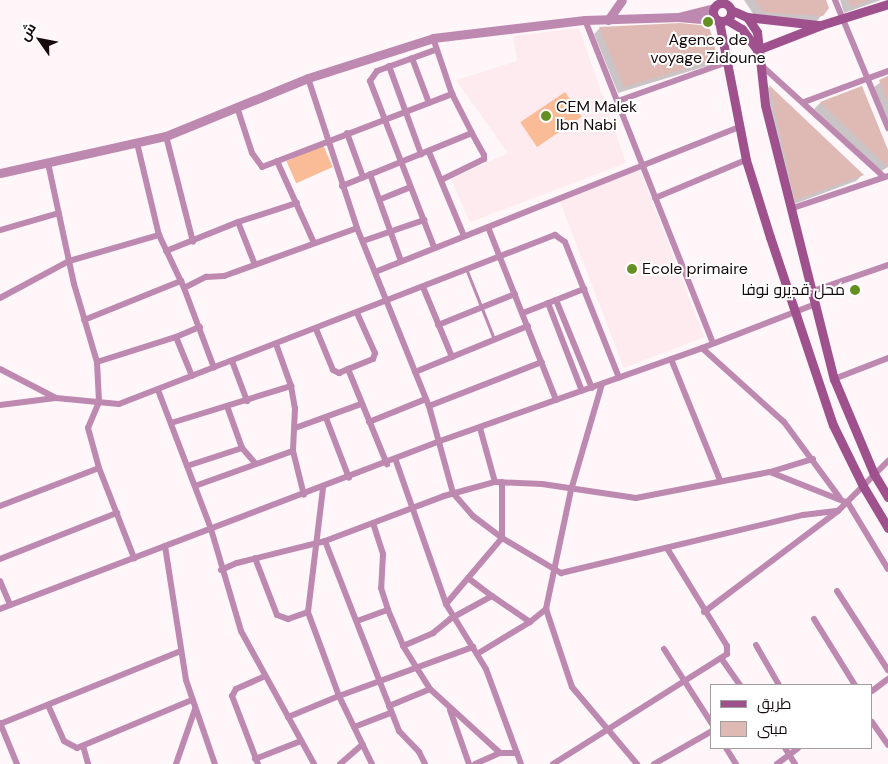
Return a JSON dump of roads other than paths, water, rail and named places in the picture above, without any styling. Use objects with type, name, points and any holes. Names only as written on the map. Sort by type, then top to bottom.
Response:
[{"type":"main road","points":[[821,25],[746,17],[731,10],[722,3],[714,5],[721,20],[725,63],[746,160],[833,425],[862,486],[888,528]]},
{"type":"main road","points":[[757,50],[821,25],[843,20],[888,4]]},
{"type":"main road","points":[[721,20],[731,10]]},
{"type":"main road","points":[[746,17],[757,32],[758,63],[764,105],[813,304],[834,379],[874,474],[888,497]]},
{"type":"main road","points":[[721,20],[742,29],[757,50]]},
{"type":"street","points":[[608,20],[622,0]]},
{"type":"street","points":[[835,0],[888,128]]},
{"type":"street","points":[[678,17],[714,5]]},
{"type":"street","points":[[0,173],[166,136],[308,78],[433,38],[585,20],[678,17],[721,20]]},
{"type":"street","points":[[585,20],[713,343]]},
{"type":"street","points":[[433,38],[452,94],[484,155],[484,160],[441,180]]},
{"type":"street","points":[[434,247],[370,81],[374,73],[436,50]]},
{"type":"street","points":[[412,58],[430,103]]},
{"type":"street","points":[[618,101],[725,63]]},
{"type":"street","points":[[758,63],[886,177],[790,209]]},
{"type":"street","points":[[389,66],[421,154]]},
{"type":"street","points":[[804,102],[888,70]]},
{"type":"street","points":[[308,78],[357,228],[375,272],[384,302],[429,406],[453,493],[463,508],[502,538],[554,571],[561,573],[803,515],[838,512]]},
{"type":"street","points":[[237,107],[258,165],[262,167],[327,140],[385,121],[452,94]]},
{"type":"street","points":[[375,272],[739,127]]},
{"type":"street","points":[[346,133],[366,175],[381,199],[401,261]]},
{"type":"street","points":[[342,186],[472,133]]},
{"type":"street","points":[[166,136],[193,242]]},
{"type":"street","points":[[137,143],[159,235],[184,288],[214,368]]},
{"type":"street","points":[[429,152],[464,236]]},
{"type":"street","points":[[655,198],[746,160]]},
{"type":"street","points":[[276,161],[314,243]]},
{"type":"street","points":[[48,163],[69,261],[97,362],[99,402],[88,428],[99,468],[134,558]]},
{"type":"street","points":[[381,199],[410,187]]},
{"type":"street","points":[[166,251],[193,242],[238,222],[296,204]]},
{"type":"street","points":[[0,230],[59,213]]},
{"type":"street","points":[[363,241],[424,220]]},
{"type":"street","points":[[238,222],[255,265]]},
{"type":"street","points":[[488,227],[556,400]]},
{"type":"street","points":[[184,288],[206,277],[224,276],[357,228]]},
{"type":"street","points":[[0,298],[69,261],[159,235]]},
{"type":"street","points":[[0,405],[56,398],[118,404],[559,235],[565,242],[618,378]]},
{"type":"street","points":[[810,292],[888,265]]},
{"type":"street","points":[[84,320],[181,281]]},
{"type":"street","points":[[423,287],[452,357]]},
{"type":"street","points":[[523,313],[584,289]]},
{"type":"street","points":[[438,325],[515,294]]},
{"type":"street","points":[[556,300],[592,388]]},
{"type":"street","points":[[548,303],[582,391]]},
{"type":"street","points":[[0,609],[396,461],[440,441],[702,348],[813,304]]},
{"type":"street","points":[[316,329],[333,370],[339,373],[348,370],[374,356],[357,313]]},
{"type":"street","points":[[415,372],[528,326]]},
{"type":"street","points":[[97,362],[176,337],[200,327]]},
{"type":"street","points":[[176,337],[192,376]]},
{"type":"street","points":[[276,344],[291,386],[295,428],[293,451],[304,495]]},
{"type":"street","points":[[702,348],[784,422],[841,499]]},
{"type":"street","points":[[834,379],[888,358]]},
{"type":"street","points":[[671,359],[720,480]]},
{"type":"street","points":[[232,361],[247,401]]},
{"type":"street","points":[[429,406],[542,362]]},
{"type":"street","points":[[0,369],[56,398]]},
{"type":"street","points":[[348,370],[387,464]]},
{"type":"street","points":[[602,384],[571,490],[546,609],[555,644],[572,687],[637,764]]},
{"type":"street","points":[[171,423],[291,386]]},
{"type":"street","points":[[158,390],[211,529],[221,570],[241,631],[314,764]]},
{"type":"street","points":[[369,422],[426,399]]},
{"type":"street","points":[[295,428],[361,404]]},
{"type":"street","points":[[227,406],[242,448],[256,464]]},
{"type":"street","points":[[326,418],[350,478]]},
{"type":"street","points":[[446,604],[502,538],[499,482],[480,428]]},
{"type":"street","points":[[187,466],[242,448]]},
{"type":"street","points":[[195,486],[293,451]]},
{"type":"street","points":[[221,570],[255,558],[325,541],[453,493],[499,482],[636,498],[685,491],[720,480],[770,472],[813,459]]},
{"type":"street","points":[[396,461],[446,604],[475,650],[521,764]]},
{"type":"street","points":[[704,612],[838,512],[888,461]]},
{"type":"street","points":[[0,506],[99,468]]},
{"type":"street","points":[[770,472],[848,503],[888,569]]},
{"type":"street","points":[[323,488],[308,612],[339,696],[372,764]]},
{"type":"street","points":[[0,559],[117,513]]},
{"type":"street","points":[[373,523],[383,554],[381,588],[403,646],[430,689],[500,753]]},
{"type":"street","points":[[325,541],[399,731],[419,752],[425,764]]},
{"type":"street","points":[[165,546],[181,652],[192,700],[215,764]]},
{"type":"street","points":[[553,764],[728,654],[728,649],[667,548]]},
{"type":"street","points":[[255,558],[277,615],[288,619],[308,612]]},
{"type":"street","points":[[468,578],[530,622]]},
{"type":"street","points":[[0,581],[10,605]]},
{"type":"street","points":[[838,591],[888,670]]},
{"type":"street","points":[[403,646],[433,633],[454,617],[492,596]]},
{"type":"street","points":[[288,717],[339,696],[475,650],[530,622],[546,609]]},
{"type":"street","points":[[357,621],[388,610]]},
{"type":"street","points":[[814,619],[854,684]]},
{"type":"street","points":[[756,645],[778,684]]},
{"type":"street","points":[[664,649],[710,721]]},
{"type":"street","points":[[17,764],[0,724],[181,652]]},
{"type":"street","points":[[721,658],[739,684]]},
{"type":"street","points":[[264,676],[236,689],[232,696],[256,761],[301,741]]},
{"type":"street","points":[[873,690],[888,679]]},
{"type":"street","points":[[389,706],[430,689]]},
{"type":"street","points":[[48,705],[64,741],[72,748],[83,746],[192,700]]},
{"type":"street","points":[[450,708],[469,764]]},
{"type":"street","points":[[168,764],[176,762],[195,709]]},
{"type":"street","points":[[354,727],[392,713]]},
{"type":"street","points":[[873,723],[888,745]]},
{"type":"street","points":[[654,764],[710,732]]},
{"type":"street","points":[[340,764],[363,744]]},
{"type":"street","points":[[83,746],[88,764]]},
{"type":"street","points":[[727,749],[736,764]]},
{"type":"street","points":[[786,749],[795,764]]},
{"type":"street","points":[[777,764],[796,749]]},
{"type":"street","points":[[475,764],[500,753],[517,753]]},
{"type":"lane","points":[[466,271],[494,340]]},
{"type":"place","name":"Agence de voyage Zidoune","points":[[708,22]]},
{"type":"place","name":"CEM Malek Ibn Nabi","points":[[546,116]]},
{"type":"place","name":"Ecole primaire","points":[[632,269]]},
{"type":"place","name":"محل قديرو نوفا","points":[[855,290]]}]
